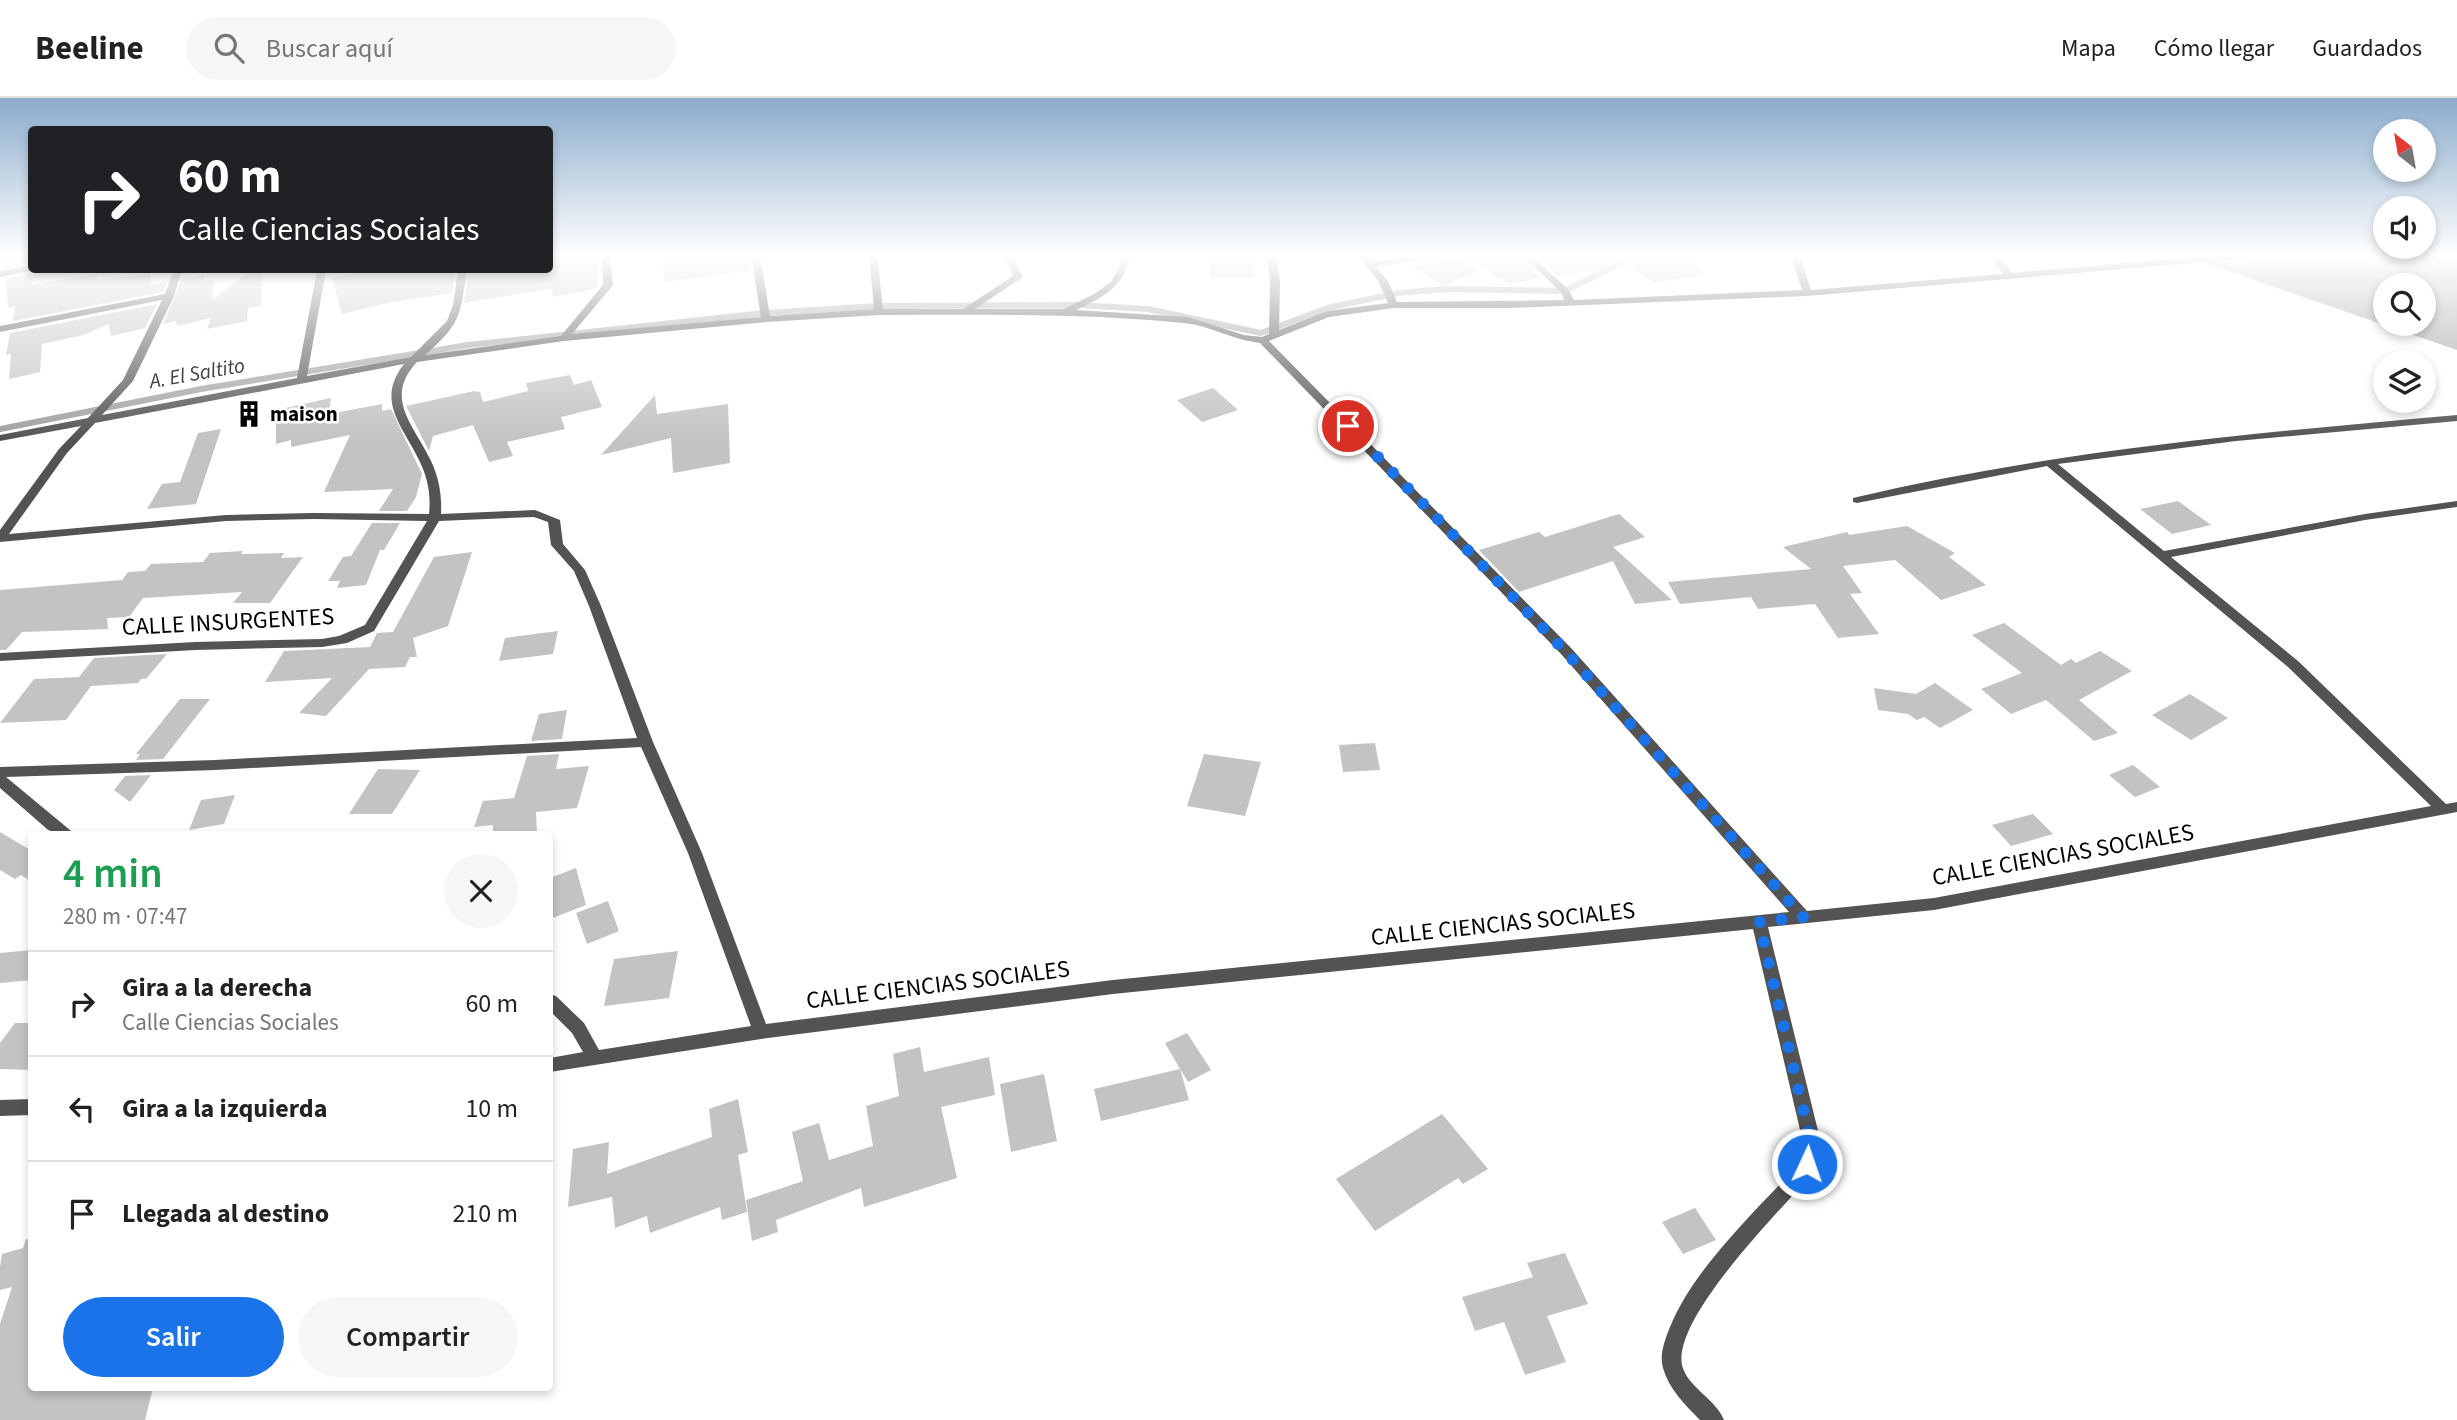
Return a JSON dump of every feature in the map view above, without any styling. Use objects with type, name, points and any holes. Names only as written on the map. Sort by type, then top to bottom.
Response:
[{"type":"street","points":[[0,329],[63,317]]},
{"type":"street","points":[[0,538],[63,451],[128,381],[159,317]]},
{"type":"street","points":[[302,378],[313,317]]},
{"type":"street","points":[[435,518],[439,500],[427,460],[401,414],[396,400],[396,385],[414,359],[453,321],[454,317]]},
{"type":"street","points":[[564,338],[582,317]]},
{"type":"street","points":[[0,438],[302,378],[414,359],[564,338],[804,317]]},
{"type":"street","points":[[1136,317],[1188,320],[1244,338],[1268,337],[1319,317]]},
{"type":"street","points":[[1268,337],[1271,317]]},
{"type":"street","points":[[1268,337],[1566,652],[1803,917]]},
{"type":"street","points":[[1857,500],[2049,462],[2236,438],[2457,418]]},
{"type":"street","points":[[2049,462],[2292,664],[2450,808]]},
{"type":"street","points":[[2163,555],[2365,517],[2457,503]]},
{"type":"street","points":[[0,538],[226,518],[435,518],[535,513],[554,520],[557,545],[579,570],[646,741],[695,853],[761,1032]]},
{"type":"street","name":"CALLE INSURGENTES","points":[[0,657],[342,640],[370,628],[435,518]]},
{"type":"street","points":[[0,772],[229,765],[646,741]]},
{"type":"street","points":[[0,780],[62,831]]},
{"type":"street","name":"CALLE CIENCIAS SOCIALES","points":[[553,1065],[761,1032],[1113,986],[1934,904],[2450,808]]},
{"type":"street","points":[[1714,1420],[1680,1381],[1672,1365],[1671,1352],[1680,1323],[1697,1294],[1797,1178],[1807,1164],[1812,1147],[1759,922]]},
{"type":"street","points":[[553,1004],[578,1028],[595,1059]]},
{"type":"street","points":[[0,1108],[28,1107]]},
{"type":"shaded area","points":[[2436,317],[2457,317],[2457,350],[2416,336],[2436,336]]},
{"type":"building","points":[[14,317],[35,317],[13,321]]},
{"type":"building","points":[[93,317],[151,317],[145,328],[111,336],[109,324],[83,335],[42,344],[40,372],[9,379],[11,354],[6,355],[10,333]]},
{"type":"building","points":[[166,317],[247,317],[247,321],[207,329],[211,318],[177,326],[176,321],[163,324]]},
{"type":"building","points":[[570,375],[574,385],[591,380],[602,407],[561,417],[565,429],[507,442],[513,456],[489,462],[473,425],[433,436],[429,451],[406,406],[474,391],[480,392],[483,402],[528,391],[526,383]]},
{"type":"building","points":[[1213,388],[1238,410],[1202,422],[1177,400]]},
{"type":"building","points":[[655,395],[657,414],[728,404],[730,463],[673,473],[671,438],[601,455]]},
{"type":"building","points":[[331,398],[329,414],[382,404],[382,411],[391,409],[422,474],[416,497],[407,511],[379,511],[393,489],[324,492],[350,435],[291,447],[291,440],[276,444],[276,410]]},
{"type":"building","points":[[221,429],[196,504],[147,509],[162,484],[180,482],[198,433]]},
{"type":"building","points":[[2178,501],[2211,525],[2172,534],[2140,509]]},
{"type":"building","points":[[1619,514],[1645,537],[1613,547],[1672,600],[1635,604],[1613,561],[1519,592],[1479,550],[1539,532],[1545,537]]},
{"type":"building","points":[[372,523],[400,523],[384,550],[380,550],[366,585],[337,588],[340,581],[328,581],[343,557],[351,556]]},
{"type":"building","points":[[1907,526],[1955,553],[1949,557],[1986,585],[1941,600],[1895,560],[1843,566],[1862,593],[1850,594],[1879,634],[1838,638],[1815,604],[1758,609],[1751,597],[1680,604],[1668,582],[1811,569],[1783,547],[1847,532],[1849,535]]},
{"type":"building","points":[[243,551],[241,554],[284,553],[281,558],[303,557],[270,603],[233,603],[242,592],[143,598],[129,617],[107,618],[108,629],[22,632],[6,650],[0,650],[0,590],[122,580],[128,572],[145,571],[151,564],[203,562],[210,553]]},
{"type":"building","points":[[472,552],[448,626],[413,638],[417,657],[410,657],[405,667],[369,669],[326,716],[299,713],[332,678],[265,682],[284,651],[370,647],[377,633],[393,632],[434,557]]},
{"type":"building","points":[[2004,623],[2061,665],[2071,659],[2076,663],[2100,651],[2132,671],[2079,700],[2118,733],[2094,741],[2046,700],[2011,714],[1981,689],[2022,673],[1972,635]]},
{"type":"building","points":[[558,631],[553,654],[499,661],[505,638]]},
{"type":"building","points":[[167,654],[146,679],[141,679],[138,683],[91,686],[66,720],[0,723],[34,679],[79,677],[94,658]]},
{"type":"building","points":[[1935,683],[1973,710],[1940,728],[1924,717],[1917,720],[1908,714],[1878,710],[1874,688],[1916,694]]},
{"type":"building","points":[[2190,694],[2228,718],[2191,740],[2152,715]]},
{"type":"building","points":[[180,699],[210,699],[163,759],[136,760],[140,754],[136,754]]},
{"type":"building","points":[[567,710],[562,739],[531,741],[539,714]]},
{"type":"building","points":[[1375,743],[1380,770],[1343,772],[1339,745]]},
{"type":"building","points":[[559,754],[556,769],[589,766],[577,808],[536,812],[537,831],[493,831],[493,825],[474,827],[483,801],[514,798],[527,756]]},
{"type":"building","points":[[1204,754],[1261,762],[1245,816],[1187,806]]},
{"type":"building","points":[[2133,765],[2160,787],[2135,797],[2109,775]]},
{"type":"building","points":[[378,769],[420,770],[392,814],[349,814]]},
{"type":"building","points":[[151,775],[130,802],[114,790],[125,776]]},
{"type":"building","points":[[235,795],[224,824],[189,830],[201,800]]},
{"type":"building","points":[[2033,814],[2053,834],[2011,846],[1992,825]]},
{"type":"building","points":[[0,832],[28,849],[28,879],[21,875],[15,879],[0,870]]},
{"type":"building","points":[[576,868],[586,905],[553,918],[553,877]]},
{"type":"building","points":[[608,901],[619,931],[587,944],[576,913]]},
{"type":"building","points":[[28,950],[28,980],[0,983],[0,953]]},
{"type":"building","points":[[678,951],[669,998],[604,1006],[614,959]]},
{"type":"building","points":[[15,1023],[28,1023],[28,1070],[0,1069],[0,1043]]},
{"type":"building","points":[[1187,1033],[1211,1070],[1188,1082],[1165,1043]]},
{"type":"building","points":[[920,1047],[924,1072],[989,1057],[995,1095],[941,1107],[957,1178],[864,1207],[861,1188],[776,1220],[778,1232],[752,1241],[746,1200],[803,1181],[792,1132],[819,1123],[829,1160],[873,1146],[866,1106],[899,1096],[893,1054]]},
{"type":"building","points":[[1180,1069],[1189,1100],[1101,1121],[1094,1089]]},
{"type":"building","points":[[1044,1074],[1057,1141],[1011,1152],[1000,1084]]},
{"type":"building","points":[[738,1099],[748,1152],[738,1155],[747,1212],[722,1220],[720,1207],[650,1233],[647,1216],[615,1228],[612,1197],[568,1207],[573,1149],[609,1142],[607,1174],[712,1137],[709,1109]]},
{"type":"building","points":[[1442,1114],[1488,1169],[1463,1184],[1458,1178],[1375,1231],[1336,1179]]},
{"type":"building","points":[[1695,1208],[1716,1240],[1683,1254],[1662,1222]]},
{"type":"building","points":[[28,1239],[28,1391],[152,1391],[145,1420],[0,1420],[0,1324],[12,1287],[0,1290],[0,1267],[2,1254],[23,1248]]},
{"type":"building","points":[[1565,1253],[1588,1304],[1547,1316],[1566,1362],[1525,1375],[1504,1322],[1475,1331],[1462,1297],[1533,1277],[1527,1263]]},
{"type":"waterway","name":"A. El Saltito","points":[[0,429],[201,389],[468,345],[731,317]]},
{"type":"waterway","name":"A. El Saltito","points":[[1184,317],[1261,333],[1304,317]]},
{"type":"place","name":"maison","points":[[249,414]]},
{"type":"route","points":[[1348,426],[1566,652],[1803,917],[1759,922],[1812,1147],[1807,1164]]}]
